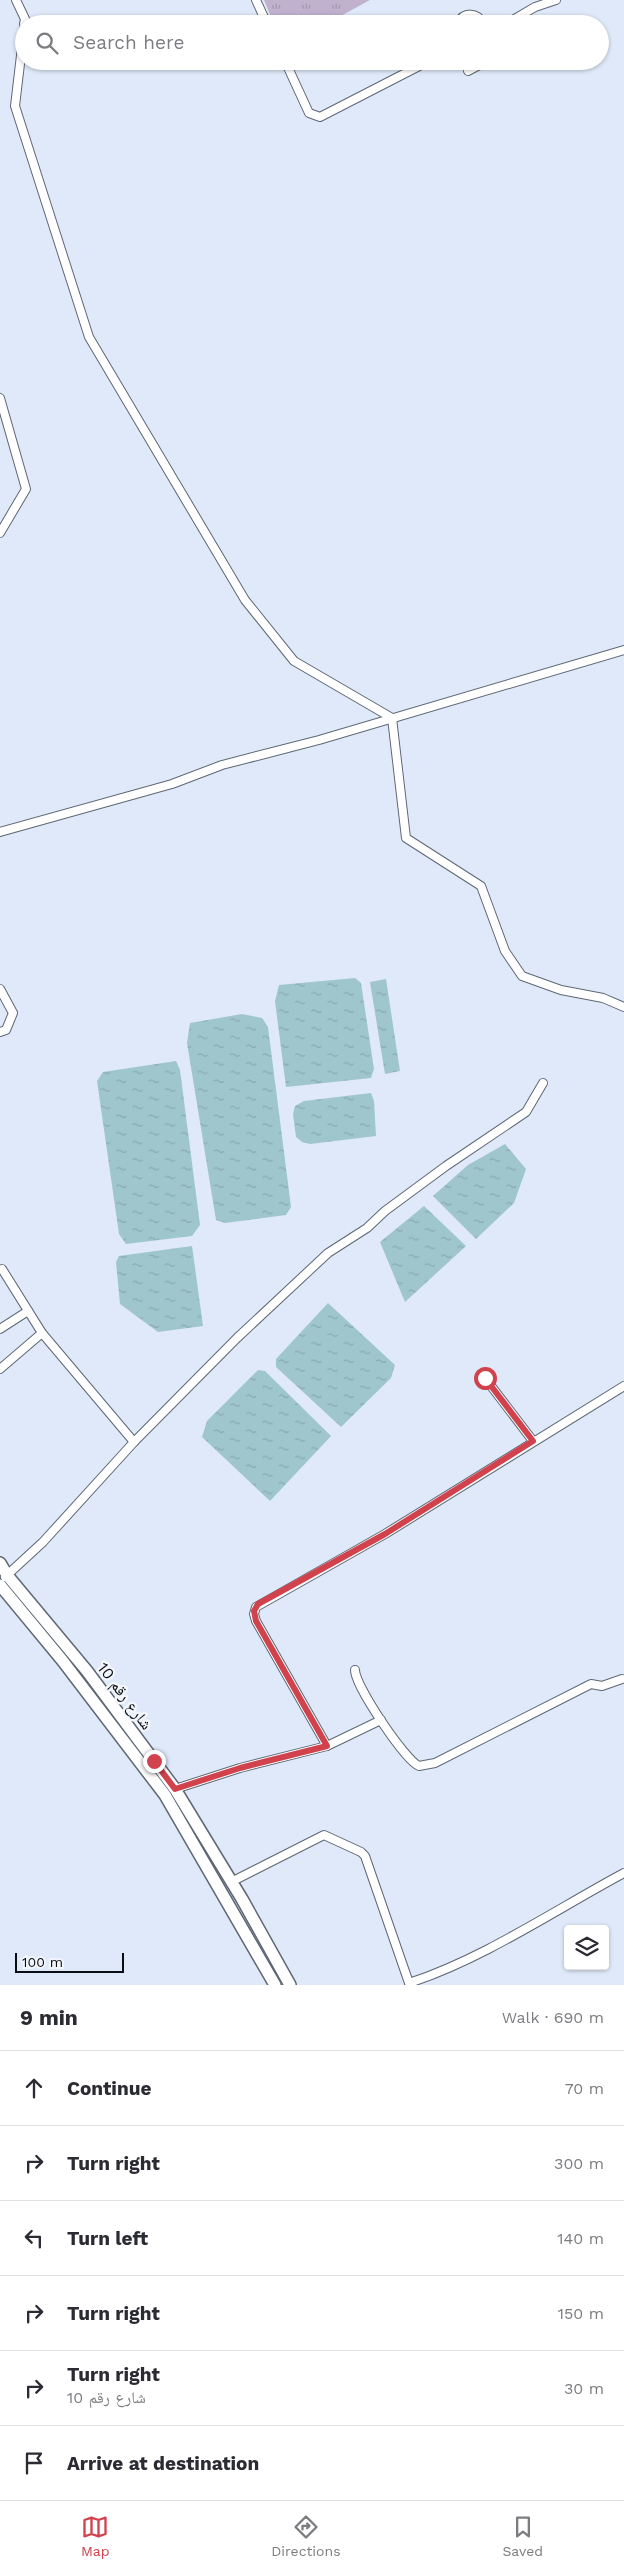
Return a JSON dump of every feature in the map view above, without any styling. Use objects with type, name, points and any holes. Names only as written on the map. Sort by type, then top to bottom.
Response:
[{"type":"main road","name":"شارع رقم 10","points":[[0,1563],[4,1579],[87,1671],[175,1789],[282,1968],[290,1985]]},
{"type":"main road","name":"شارع رقم 10","points":[[0,1585],[62,1660],[164,1795],[275,1985]]},
{"type":"street","points":[[16,0],[23,15]]},
{"type":"street","points":[[256,0],[263,15]]},
{"type":"street","points":[[521,15],[535,7],[556,0]]},
{"type":"street","points":[[19,70],[15,106],[89,337],[245,600],[294,660],[392,718]]},
{"type":"street","points":[[289,70],[309,113],[320,117],[411,70]]},
{"type":"street","points":[[0,398],[26,489],[0,533]]},
{"type":"street","points":[[0,832],[172,784],[222,765],[392,718],[624,650]]},
{"type":"street","points":[[392,718],[406,838],[481,886],[505,951],[522,976],[562,990],[603,998],[624,1007]]},
{"type":"street","points":[[0,989],[13,1013],[6,1030],[0,1032]]},
{"type":"street","points":[[4,1579],[43,1542],[134,1442],[237,1338],[328,1253],[367,1228],[385,1211],[446,1166],[526,1112],[543,1082]]},
{"type":"street","points":[[2,1269],[3,1279],[28,1311],[42,1333],[134,1442]]},
{"type":"street","points":[[0,1329],[28,1311]]},
{"type":"street","points":[[0,1369],[42,1333]]},
{"type":"street","points":[[485,1378],[533,1441]]},
{"type":"street","points":[[327,1746],[256,1621],[254,1614],[256,1607],[385,1534],[624,1386]]},
{"type":"street","points":[[355,1670],[357,1680],[381,1720],[408,1758],[419,1766],[435,1763],[590,1684],[602,1686],[622,1679]]},
{"type":"street","points":[[175,1789],[240,1768],[327,1746],[381,1720]]},
{"type":"street","points":[[231,1882],[324,1835],[361,1852],[365,1856],[409,1983],[428,1977],[494,1945],[624,1873]]},
{"type":"green space","points":[[264,0],[370,0],[342,15],[270,15]]},
{"type":"water","points":[[355,978],[361,983],[374,1069],[371,1078],[286,1087],[275,1001],[279,985]]},
{"type":"water","points":[[386,979],[400,1071],[385,1074],[370,982]]},
{"type":"water","points":[[242,1014],[262,1018],[268,1027],[291,1207],[286,1215],[225,1223],[216,1220],[187,1043],[190,1023]]},
{"type":"water","points":[[176,1061],[180,1070],[200,1225],[192,1236],[126,1244],[119,1234],[97,1081],[103,1072]]},
{"type":"water","points":[[371,1093],[374,1101],[376,1136],[310,1144],[302,1142],[296,1137],[293,1114],[295,1106],[304,1101]]},
{"type":"water","points":[[505,1144],[526,1169],[514,1203],[476,1239],[433,1196],[468,1165]]},
{"type":"water","points":[[424,1206],[466,1246],[405,1302],[380,1242]]},
{"type":"water","points":[[192,1246],[203,1326],[158,1332],[120,1304],[116,1262],[119,1256]]},
{"type":"water","points":[[328,1303],[395,1365],[391,1378],[341,1427],[276,1367],[276,1359]]},
{"type":"water","points":[[258,1370],[265,1371],[331,1436],[270,1501],[202,1437],[207,1421]]},
{"type":"route","points":[[154,1761],[175,1789],[240,1768],[327,1746],[256,1621],[254,1611],[258,1604],[385,1534],[533,1441],[485,1378]]}]
